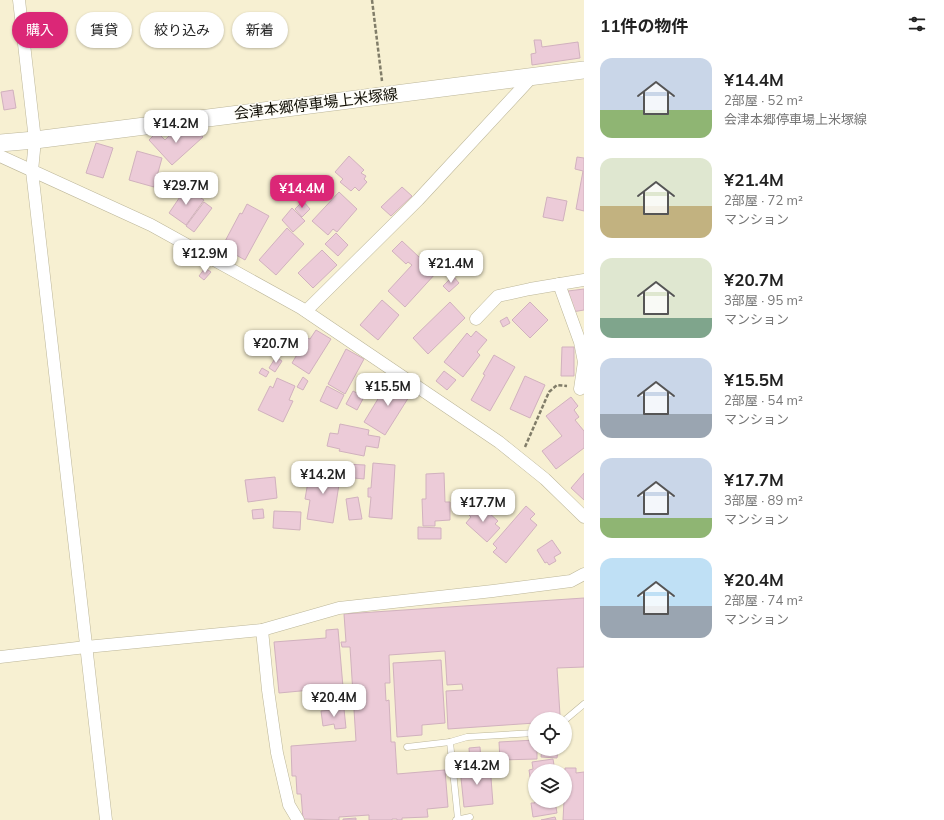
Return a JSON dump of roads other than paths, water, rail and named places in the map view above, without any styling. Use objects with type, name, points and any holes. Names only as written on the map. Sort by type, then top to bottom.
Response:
[{"type":"main road","name":"会津本郷停車場上米塚線","points":[[0,143],[35,140],[384,95],[531,78],[584,70]]},
{"type":"street","points":[[19,0],[35,140],[32,171],[106,820]]},
{"type":"street","points":[[306,311],[418,200],[531,78]]},
{"type":"street","points":[[0,156],[151,225],[306,311],[499,442],[545,479],[584,517]]},
{"type":"street","points":[[476,319],[498,296],[584,280]]},
{"type":"street","points":[[559,284],[580,342],[584,362],[580,389]]},
{"type":"street","points":[[0,658],[86,647],[262,630],[339,608],[571,581],[584,574]]},
{"type":"street","points":[[262,630],[268,690],[277,753],[289,805],[298,820]]},
{"type":"lane","points":[[572,714],[584,704]]},
{"type":"lane","points":[[407,747],[450,742],[467,737],[528,733]]},
{"type":"lane","points":[[450,742],[457,820],[470,817]]}]
